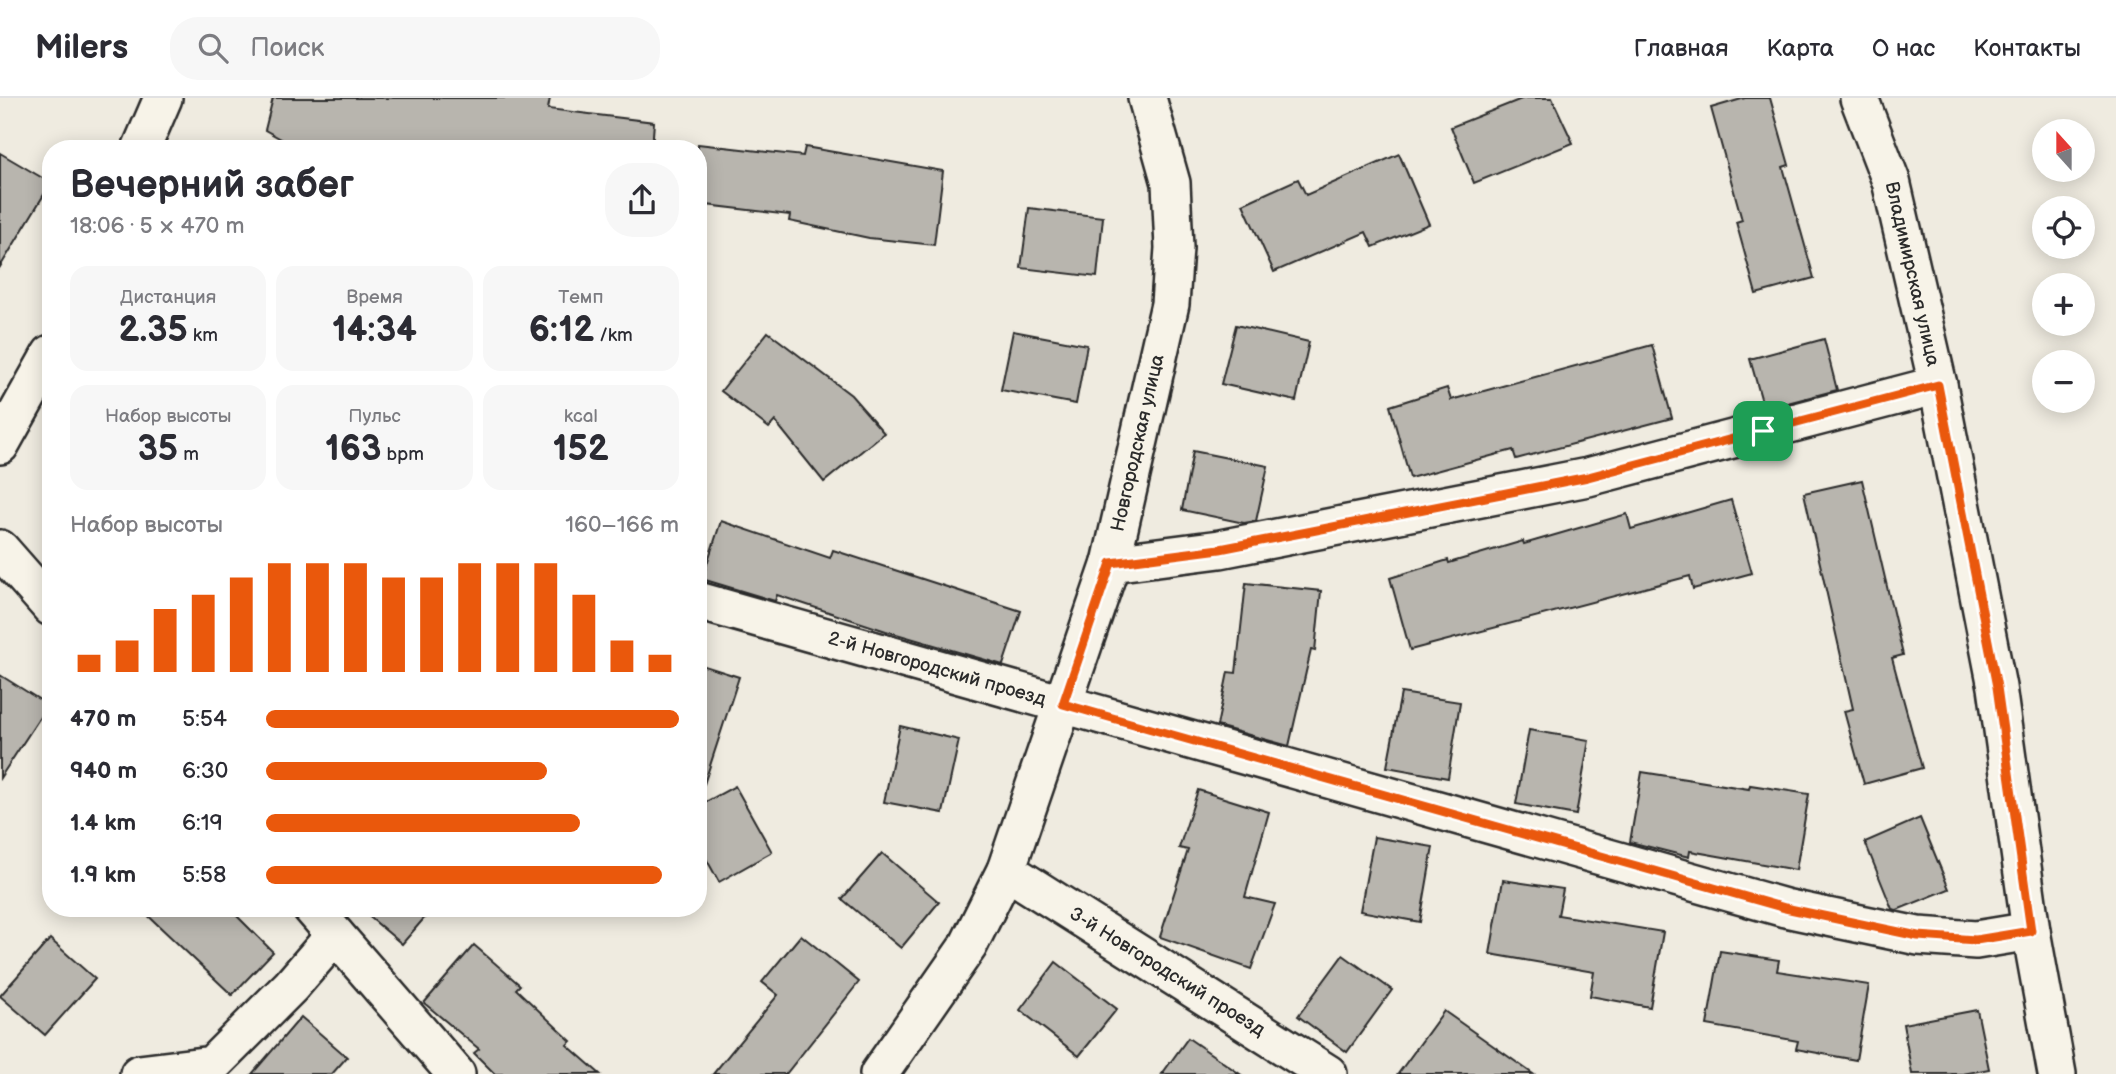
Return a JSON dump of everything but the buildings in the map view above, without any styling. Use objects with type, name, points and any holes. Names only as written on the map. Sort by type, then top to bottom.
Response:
[{"type":"street","points":[[145,140],[163,98]]},
{"type":"street","name":"Новгородская улица","points":[[879,1074],[968,946],[1006,870],[1111,563],[1170,304],[1174,248],[1171,183],[1147,98]]},
{"type":"street","name":"Владимирская улица","points":[[1859,98],[1891,181],[1938,385],[1997,687],[2031,931],[2056,1074]]},
{"type":"street","points":[[0,445],[42,378]]},
{"type":"street","points":[[1111,563],[1220,549],[1588,477],[1938,385]]},
{"type":"street","points":[[0,549],[42,597]]},
{"type":"street","name":"2-й Новгородский проезд","points":[[707,604],[1785,908],[1918,936],[1976,940],[2031,931]]},
{"type":"street","name":"3-й Новгородский проезд","points":[[1006,870],[1328,1074]]},
{"type":"street","points":[[139,1074],[212,1065],[291,986],[324,922],[456,1074]]},
{"type":"route","points":[[1938,385],[1997,687],[2031,931],[1976,940],[1918,936],[1785,908],[1063,704],[1111,563],[1220,549],[1588,477],[1763,431],[1938,385]]}]
